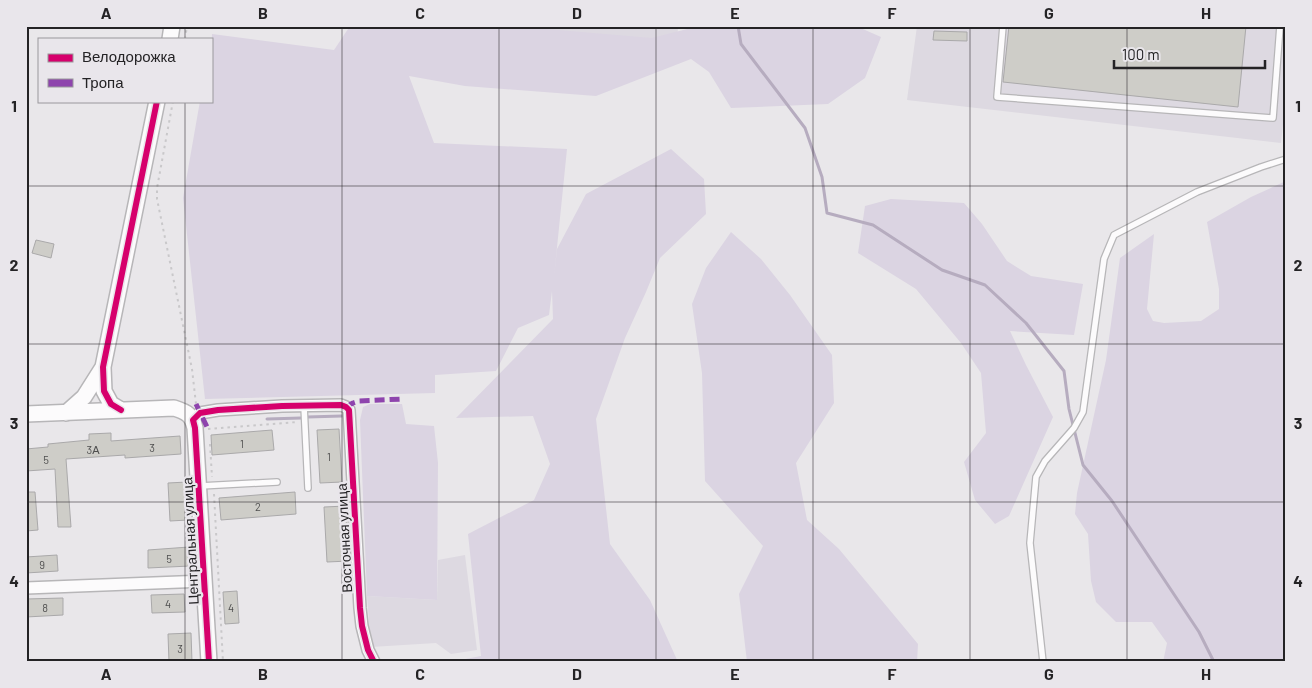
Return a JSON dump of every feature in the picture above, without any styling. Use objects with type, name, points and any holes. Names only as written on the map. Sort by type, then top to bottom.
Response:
[{"type":"street","points":[[121,410],[111,404],[104,392],[103,367],[157,102]]},
{"type":"street","points":[[66,413],[84,397],[103,367]]},
{"type":"street","name":"Восточная улица","points":[[304,406],[341,405],[349,410],[360,608],[368,650],[374,662]]},
{"type":"street","points":[[26,414],[174,408],[184,411],[194,420],[200,413],[218,410],[304,406]]},
{"type":"street","name":"Центральная улица","points":[[194,420],[206,486],[205,581],[209,662]]},
{"type":"street","points":[[26,588],[205,581]]},
{"type":"lane","points":[[1003,26],[997,97],[1273,118],[1280,26]]},
{"type":"lane","points":[[1043,662],[1030,543],[1036,477],[1045,461],[1074,428],[1083,412],[1104,259],[1114,235],[1197,192],[1286,160]]},
{"type":"lane","points":[[304,406],[308,488]]},
{"type":"lane","points":[[206,486],[277,482]]},
{"type":"path","points":[[173,102],[157,194],[192,369],[196,404],[194,420]]},
{"type":"path","points":[[208,428],[305,422]]},
{"type":"path","points":[[209,438],[206,486],[223,662]]},
{"type":"shaded area","points":[[350,26],[511,26],[652,38],[691,28],[690,26],[856,26],[881,37],[865,78],[828,104],[731,108],[709,72],[691,59],[596,96],[465,86],[409,76],[434,143],[567,149],[554,277],[557,249],[586,194],[671,149],[704,179],[706,214],[660,258],[625,338],[596,419],[610,544],[650,600],[678,662],[450,662],[481,656],[468,534],[534,500],[550,464],[533,416],[456,418],[553,319],[552,291],[549,315],[518,328],[496,371],[435,375],[435,393],[205,399],[183,198],[200,102],[212,102],[212,34],[334,50]]},
{"type":"shaded area","points":[[431,26],[678,26],[677,49]]},
{"type":"shaded area","points":[[917,26],[1286,26],[1286,96],[1281,143],[907,100]]},
{"type":"shaded area","points":[[1286,181],[1286,662],[1163,662],[1167,643],[1152,622],[1116,622],[1096,602],[1091,581],[1088,534],[1075,514],[1077,493],[1106,360],[1120,258],[1154,234],[1147,309],[1153,321],[1164,323],[1201,321],[1219,309],[1219,289],[1207,222],[1251,197]]},
{"type":"shaded area","points":[[891,199],[964,203],[982,224],[1007,261],[1031,276],[1083,284],[1074,335],[1010,331],[1053,417],[1009,516],[995,524],[975,500],[964,462],[986,433],[981,373],[961,343],[916,289],[858,253],[865,206]]},
{"type":"shaded area","points":[[731,232],[761,259],[790,295],[832,355],[834,403],[796,463],[807,520],[839,549],[918,644],[917,662],[747,662],[739,594],[763,546],[705,481],[702,373],[692,304],[706,268]]},
{"type":"shaded area","points":[[370,404],[402,404],[406,424],[434,426],[438,463],[437,600],[367,596],[360,420],[363,407]]},
{"type":"shaded area","points":[[465,555],[477,650],[451,654],[436,643],[371,647],[367,596],[437,600],[438,560]]},
{"type":"building","points":[[1009,26],[1246,26],[1238,107],[1003,82]]},
{"type":"building","points":[[934,31],[967,32],[967,41],[933,40]]},
{"type":"building","points":[[36,240],[54,244],[51,258],[32,253]]},
{"type":"building","points":[[339,429],[342,482],[320,483],[317,430]]},
{"type":"building","points":[[272,430],[274,450],[212,455],[211,435]]},
{"type":"building","points":[[111,433],[111,441],[180,436],[181,454],[125,458],[125,455],[66,459],[71,527],[58,527],[55,469],[26,471],[26,449],[48,447],[48,444],[89,440],[89,434]]},
{"type":"building","points":[[187,482],[188,520],[170,521],[168,483]]},
{"type":"building","points":[[26,492],[35,492],[38,530],[26,531]]},
{"type":"building","points":[[295,492],[296,514],[221,520],[219,498]]},
{"type":"building","points":[[346,506],[349,561],[327,562],[324,507]]},
{"type":"building","points":[[189,547],[190,566],[148,568],[148,550]]},
{"type":"building","points":[[57,555],[58,571],[26,573],[26,557]]},
{"type":"building","points":[[237,591],[239,623],[225,624],[223,592]]},
{"type":"building","points":[[184,594],[185,612],[152,613],[151,595]]},
{"type":"building","points":[[63,598],[63,615],[26,617],[26,599]]},
{"type":"building","points":[[191,633],[192,662],[169,662],[168,634]]},
{"type":"waterway","points":[[738,26],[741,44],[805,128],[822,177],[827,213],[873,225],[942,270],[985,285],[1026,323],[1064,371],[1069,409],[1083,465],[1112,501],[1199,632],[1214,662]]},
{"type":"waterway","points":[[307,417],[342,416]]},
{"type":"waterway","points":[[267,419],[301,418]]},
{"type":"marked path","points":[[346,407],[359,401],[403,399]]},
{"type":"marked path","points":[[196,404],[208,429]]},
{"type":"cycle path","points":[[121,410],[111,404],[104,391],[103,367],[157,102]]},
{"type":"cycle path","points":[[209,662],[193,420],[200,413],[218,410],[341,405],[349,410],[362,626],[368,650],[374,662]]}]
